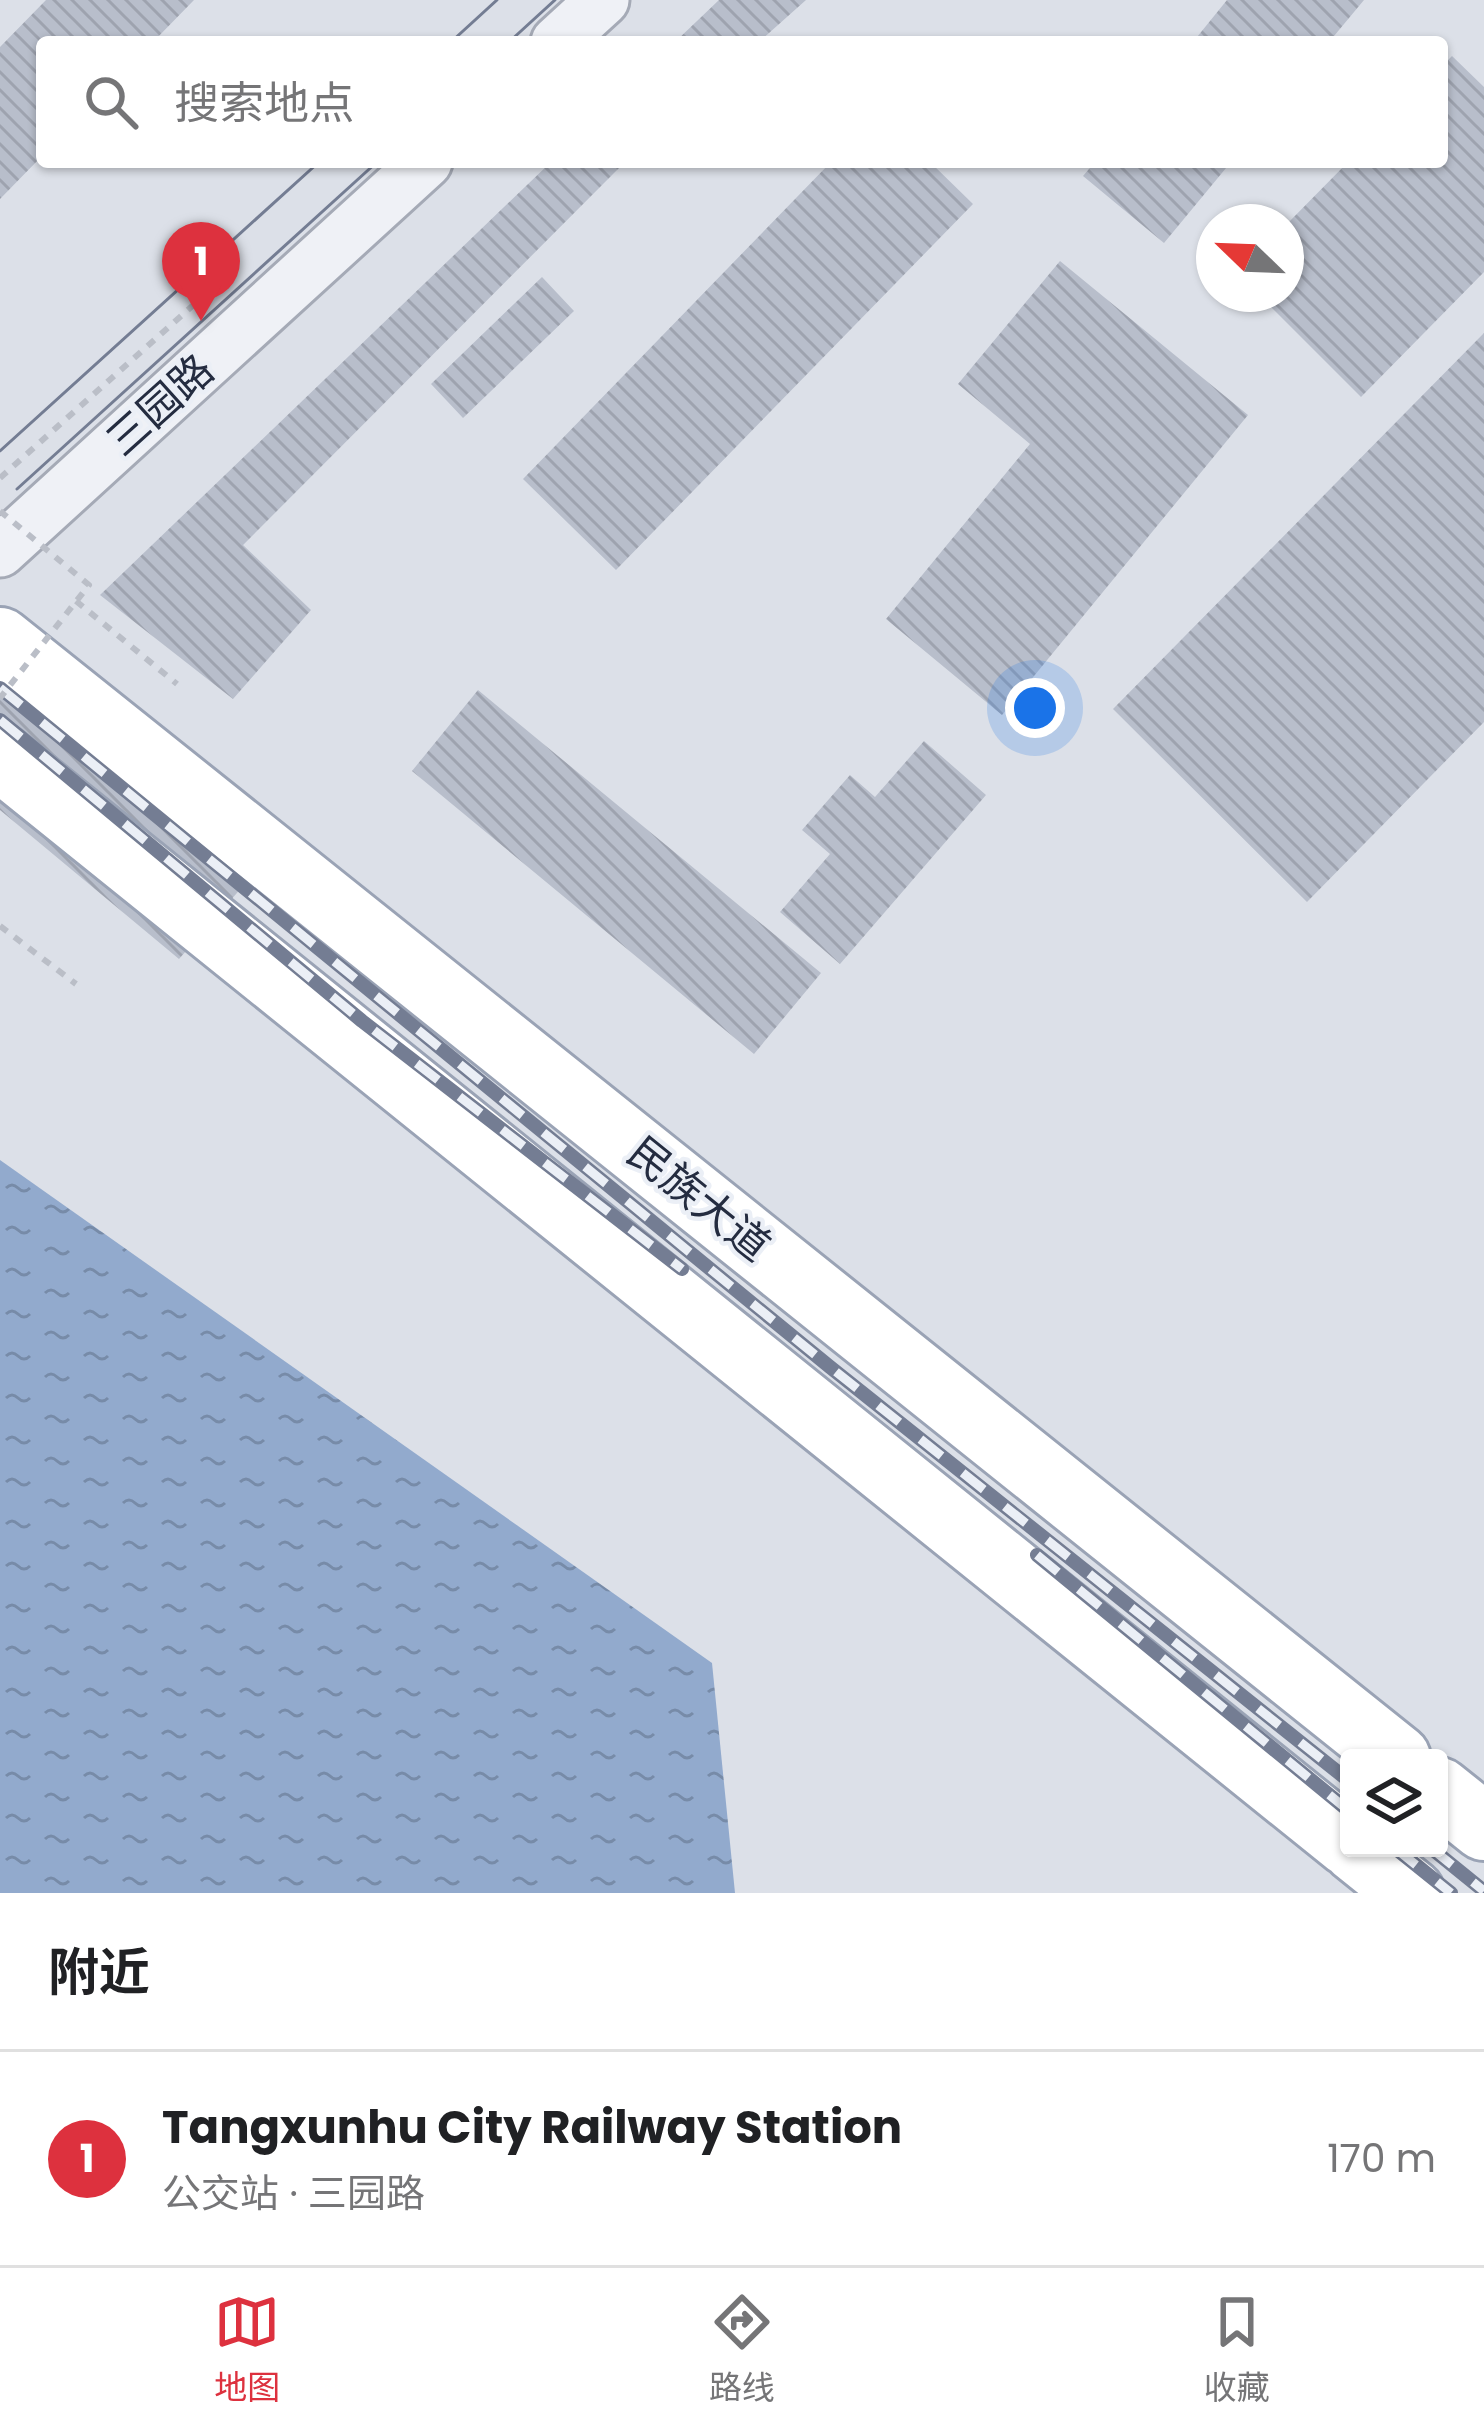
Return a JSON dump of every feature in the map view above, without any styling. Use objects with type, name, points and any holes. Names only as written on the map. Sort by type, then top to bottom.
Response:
[{"type":"main road","name":"民族大道","points":[[0,641],[1386,1749]]},
{"type":"main road","points":[[0,757],[1340,1835]]},
{"type":"main road","points":[[1448,1799],[1484,1827]]},
{"type":"main road","points":[[1367,1857],[1411,1893]]},
{"type":"street","points":[[564,36],[603,0]]},
{"type":"street","name":"三园路","points":[[0,551],[419,168]]},
{"type":"path","points":[[0,478],[228,274]]},
{"type":"path","points":[[0,511],[89,585],[0,698]]},
{"type":"path","points":[[76,601],[177,684]]},
{"type":"path","points":[[0,926],[76,984]]},
{"type":"water","points":[[0,1160],[712,1663],[735,1893],[0,1893]]},
{"type":"building","points":[[46,0],[194,0],[159,36],[36,36],[36,162],[0,199],[0,47]]},
{"type":"building","points":[[719,0],[806,0],[766,36],[681,36]]},
{"type":"building","points":[[1227,0],[1364,0],[1334,36],[1198,36]]},
{"type":"building","points":[[1452,56],[1484,87],[1484,272],[1361,397],[1276,312],[1304,312],[1304,207],[1342,168],[1448,168],[1448,60]]},
{"type":"building","points":[[545,168],[619,168],[243,545],[311,610],[233,699],[100,595]]},
{"type":"building","points":[[825,168],[936,168],[973,204],[616,570],[523,479]]},
{"type":"building","points":[[1090,168],[1226,168],[1164,243],[1083,176]]},
{"type":"building","points":[[1060,261],[1248,415],[1002,715],[886,619],[1030,444],[958,384]]},
{"type":"building","points":[[542,277],[574,311],[463,418],[431,384]]},
{"type":"building","points":[[1484,333],[1484,722],[1307,902],[1113,709]]},
{"type":"building","points":[[0,605],[257,870],[179,959],[0,810]]},
{"type":"building","points":[[478,690],[821,973],[754,1054],[412,771]]},
{"type":"building","points":[[924,741],[986,795],[840,964],[780,912],[830,854],[802,830],[850,775],[875,797]]},
{"type":"tram line","points":[[458,36],[497,0]]},
{"type":"tram line","points":[[516,36],[555,0]]},
{"type":"tram line","points":[[0,451],[312,168]]},
{"type":"tram line","points":[[17,489],[370,168]]},
{"type":"railway","points":[[0,688],[830,1367],[1340,1774]]},
{"type":"railway","points":[[0,720],[362,1021],[682,1269]]},
{"type":"railway","points":[[1037,1555],[1340,1804]]},
{"type":"railway","points":[[1406,1857],[1451,1893]]},
{"type":"railway","points":[[1442,1857],[1484,1891]]},
{"type":"place","name":"Tangxunhu City Railway Station","points":[[201,321]]}]
